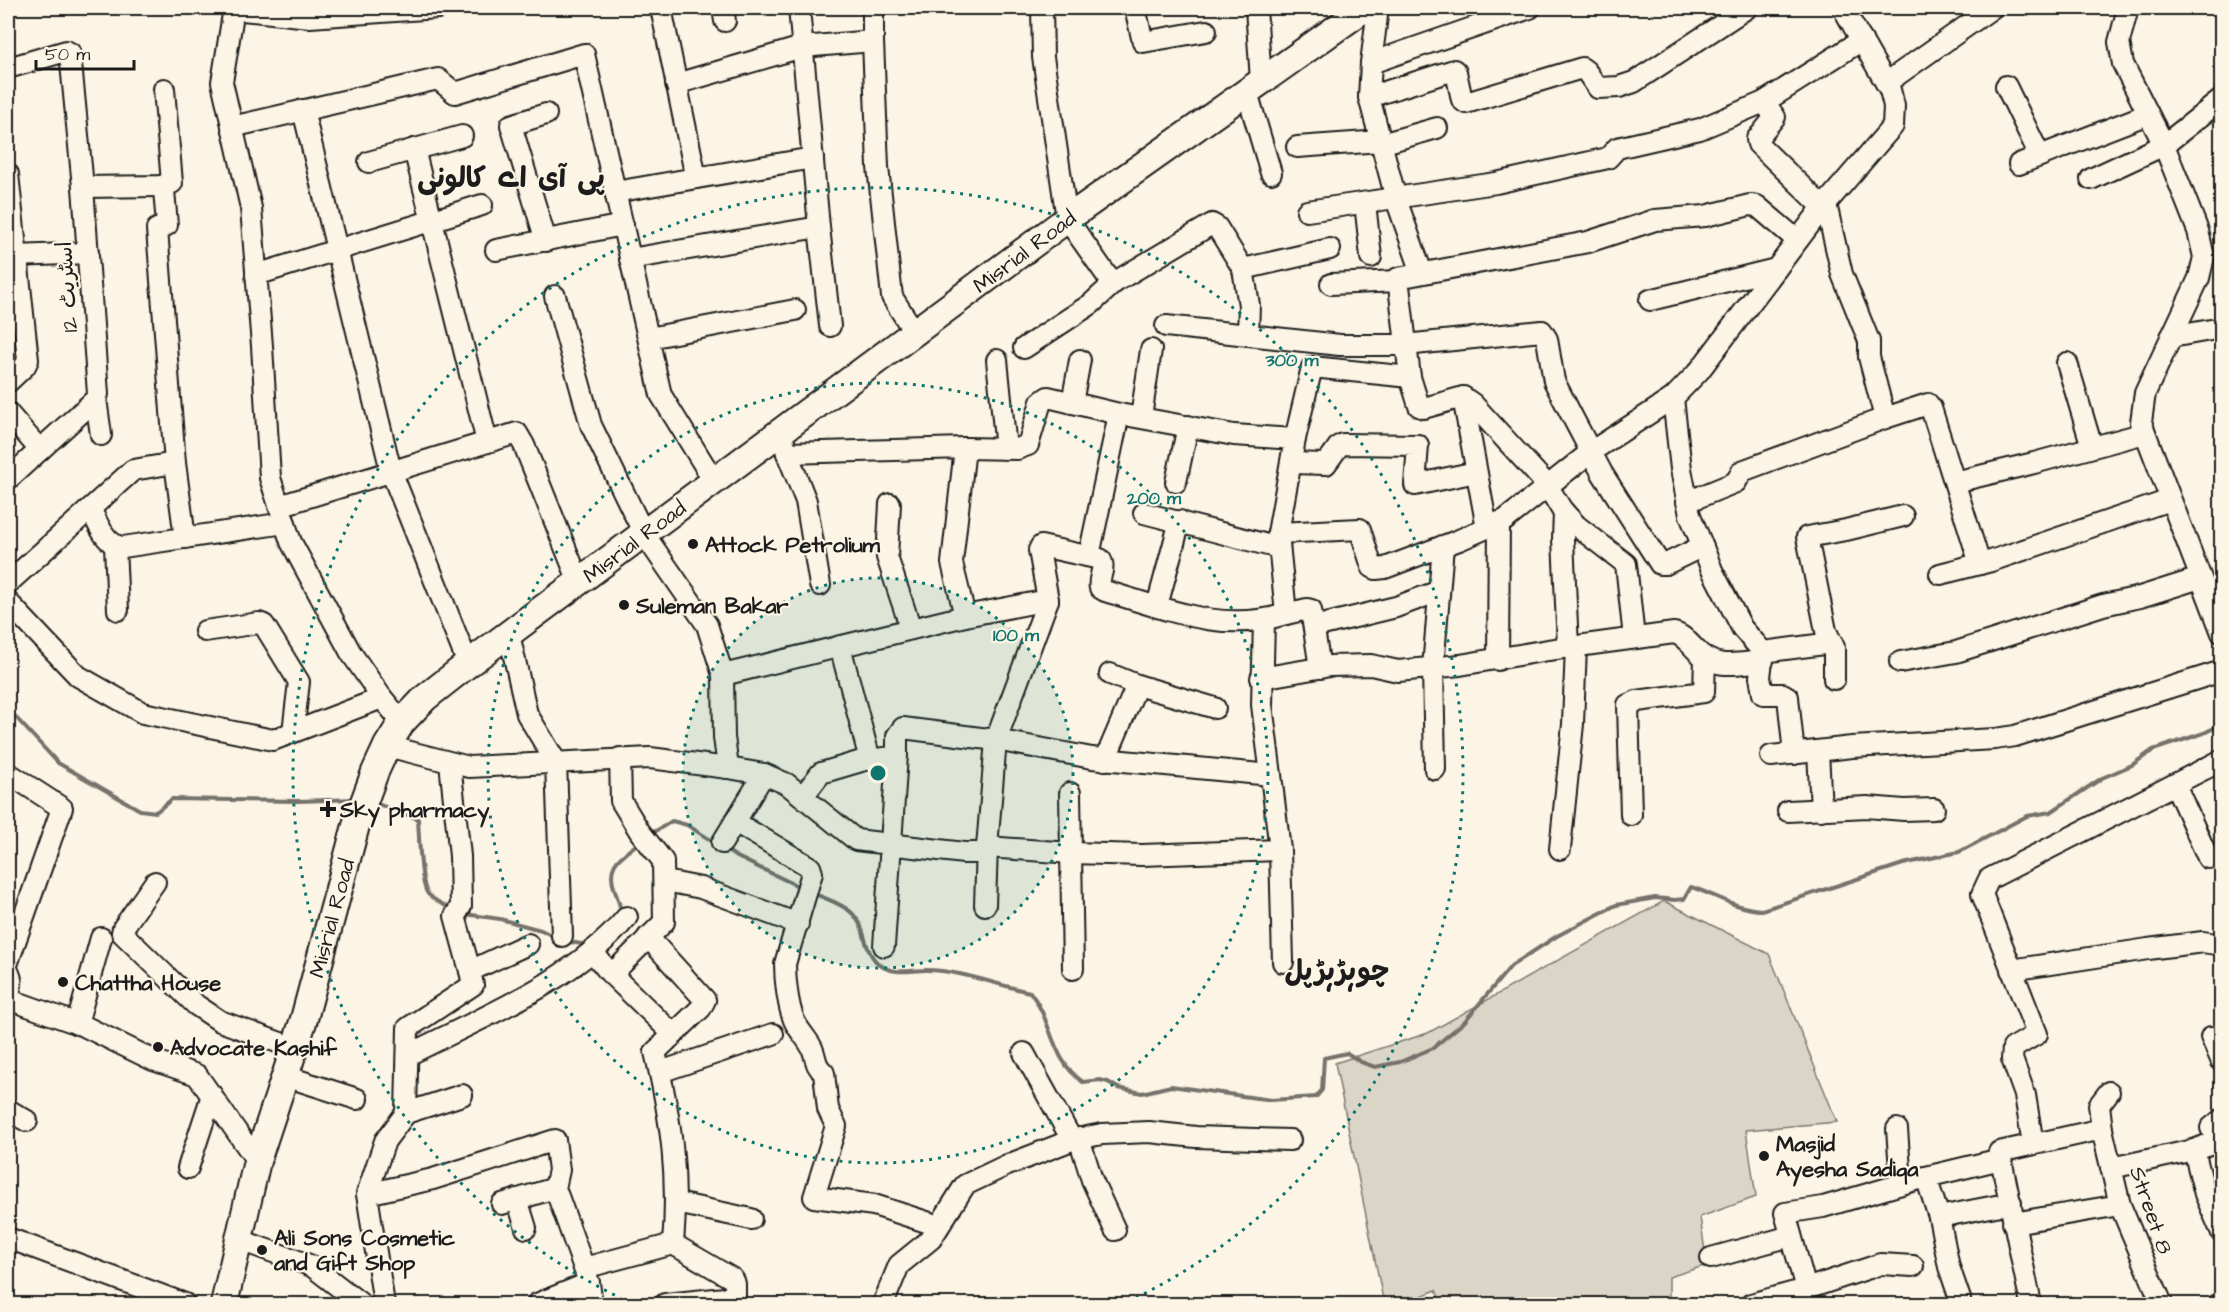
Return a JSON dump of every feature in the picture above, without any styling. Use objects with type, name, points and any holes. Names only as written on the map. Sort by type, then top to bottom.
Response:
[{"type":"main road","name":"Misrial Road","points":[[224,1305],[257,1161],[294,1048],[358,818],[375,772],[402,722],[425,698],[468,664],[714,481],[784,442],[915,333],[1067,219],[1365,8]]},
{"type":"street","points":[[402,722],[381,698],[351,653],[291,542],[270,478],[251,208],[222,82],[233,8],[310,17],[438,8]]},
{"type":"street","points":[[661,8],[696,178]]},
{"type":"street","points":[[799,8],[801,48],[830,326]]},
{"type":"street","points":[[873,8],[878,167],[892,297],[915,333]]},
{"type":"street","points":[[1042,8],[1043,57],[1067,219],[1110,280],[1115,282]]},
{"type":"street","points":[[1136,8],[1143,42],[1206,31]]},
{"type":"street","points":[[1256,8],[1254,86],[1271,173]]},
{"type":"street","points":[[1378,8],[1369,97],[1396,199],[1422,273]]},
{"type":"street","points":[[1371,63],[1530,8]]},
{"type":"street","points":[[1369,97],[1454,70],[1462,100],[1466,103],[1582,68],[1586,70],[1598,88],[1619,87],[1634,82],[1747,8]]},
{"type":"street","points":[[1144,513],[1278,541],[1360,529],[1372,567],[1376,570],[1493,525],[1592,451],[1673,398],[1700,371],[1797,240],[1893,126],[1894,106],[1886,83],[1843,8]]},
{"type":"street","points":[[1886,83],[1992,8]]},
{"type":"street","points":[[2128,8],[2119,42],[2123,64],[2164,146],[2198,231],[2213,253],[2145,393],[2141,422],[2222,633]]},
{"type":"street","points":[[1307,211],[1496,183],[1608,158],[1617,148],[1700,129],[1764,102],[1862,40]]},
{"type":"street","points":[[676,84],[801,48],[873,41]]},
{"type":"street","name":"اسٹریٹ 12","points":[[8,68],[66,51],[70,53],[83,187],[98,394],[96,399],[101,435]]},
{"type":"street","points":[[232,127],[438,79],[455,93],[584,54],[661,395],[714,481]]},
{"type":"street","points":[[2006,86],[2040,156]]},
{"type":"street","points":[[83,187],[169,185],[172,178],[164,89]]},
{"type":"street","points":[[2091,178],[2164,146],[2222,99]]},
{"type":"street","points":[[1764,102],[1776,117],[1758,140],[1758,144],[1825,205],[1842,274],[1869,341],[1869,357],[1885,418]]},
{"type":"street","points":[[303,110],[391,471],[468,664]]},
{"type":"street","points":[[546,114],[511,125],[546,241]]},
{"type":"street","points":[[2019,164],[2148,114]]},
{"type":"street","points":[[1297,147],[1381,142],[1437,128]]},
{"type":"street","points":[[369,162],[462,136]]},
{"type":"street","points":[[414,149],[488,442]]},
{"type":"street","points":[[615,192],[813,158]]},
{"type":"street","points":[[8,174],[17,256],[15,309],[28,360],[8,382]]},
{"type":"street","points":[[161,186],[164,190],[167,225],[157,229],[175,463],[185,538]]},
{"type":"street","points":[[1365,203],[1371,257]]},
{"type":"street","points":[[256,274],[482,204]]},
{"type":"street","points":[[1634,638],[1626,564],[1577,526],[1564,512],[1547,485],[1473,404],[1463,398],[1424,408],[1419,406],[1410,377],[1398,281],[1401,276],[1588,242],[1655,220],[1705,216],[1750,205],[1757,206],[1797,240]]},
{"type":"street","points":[[1024,348],[1091,304],[1115,282],[1212,224],[1217,227],[1243,269],[1250,305],[1248,335]]},
{"type":"street","points":[[496,250],[623,225]]},
{"type":"street","points":[[630,259],[819,227]]},
{"type":"street","points":[[1243,269],[1330,249]]},
{"type":"street","points":[[17,256],[88,253]]},
{"type":"street","points":[[1650,300],[1776,269]]},
{"type":"street","points":[[1331,284],[1398,281]]},
{"type":"street","points":[[555,296],[591,425],[644,534],[707,625],[723,675],[724,736],[728,768]]},
{"type":"street","points":[[649,339],[795,310]]},
{"type":"street","points":[[1166,326],[1340,345],[1406,345],[1542,331],[1547,339],[1554,381],[1602,474],[1660,564],[1666,564],[1702,546]]},
{"type":"street","points":[[2171,338],[2221,333]]},
{"type":"street","points":[[1141,417],[1150,350]]},
{"type":"street","points":[[997,360],[1006,449]]},
{"type":"street","points":[[1072,403],[1080,360]]},
{"type":"street","points":[[2067,363],[2092,447]]},
{"type":"street","points":[[1286,614],[1278,541],[1295,439],[1312,368],[1410,377]]},
{"type":"street","points":[[820,585],[806,501],[784,442],[1022,449],[1028,445],[1041,402],[1054,398],[1119,414],[1234,435],[1295,439]]},
{"type":"street","points":[[1463,398],[1476,471],[1493,525],[1498,660]]},
{"type":"street","points":[[1673,398],[1681,469],[1690,514],[1712,570],[1742,628],[1763,657],[1760,677],[1763,694],[1783,694],[1788,697],[1794,754]]},
{"type":"street","points":[[8,479],[96,399]]},
{"type":"street","points":[[1687,502],[1736,482],[1742,471],[1885,418],[1930,405],[1980,564]]},
{"type":"street","points":[[8,413],[40,450]]},
{"type":"street","points":[[1089,556],[1119,414]]},
{"type":"street","points":[[1176,482],[1188,426]]},
{"type":"street","points":[[90,509],[110,542],[115,546],[185,538],[282,514],[391,471],[517,433],[524,445],[579,582]]},
{"type":"street","points":[[1954,482],[2034,464],[2145,433]]},
{"type":"street","points":[[1291,463],[1326,464],[1343,444],[1418,445],[1415,485],[1476,471]]},
{"type":"street","points":[[965,448],[952,563],[965,616]]},
{"type":"street","points":[[8,583],[133,470],[175,463]]},
{"type":"street","points":[[1940,574],[1980,564],[2170,500]]},
{"type":"street","points":[[890,504],[887,557],[911,629]]},
{"type":"street","points":[[1560,849],[1573,724],[1572,647],[1563,539],[1564,512]]},
{"type":"street","points":[[1834,679],[1834,651],[1826,631],[1807,537],[1903,516]]},
{"type":"street","points":[[1157,606],[1180,521]]},
{"type":"street","points":[[115,546],[118,610]]},
{"type":"street","points":[[985,905],[986,850],[996,740],[1048,600],[1039,550],[1041,546],[1100,559],[1103,563],[1099,584],[1101,588],[1201,619],[1234,623],[1263,620],[1311,610],[1320,668]]},
{"type":"street","points":[[1436,769],[1433,668],[1443,546]]},
{"type":"street","points":[[1900,662],[1956,652],[2103,605],[2140,597],[2200,578]]},
{"type":"street","points":[[1314,627],[1396,607],[1439,591]]},
{"type":"street","points":[[723,675],[965,616],[1048,600]]},
{"type":"street","points":[[8,602],[78,676],[142,713],[273,740],[381,698]]},
{"type":"street","points":[[1263,620],[1262,705],[1280,850],[1283,962]]},
{"type":"street","points":[[205,631],[259,623],[264,625],[299,682],[293,732]]},
{"type":"street","points":[[1261,678],[1320,668],[1371,665],[1398,670],[1433,668],[1674,633],[1680,634],[1712,663],[1723,664],[1832,643]]},
{"type":"street","points":[[509,634],[527,714],[556,762],[562,936]]},
{"type":"street","points":[[840,646],[870,760]]},
{"type":"street","points":[[1631,815],[1628,705],[1637,701],[1704,692],[1706,689],[1705,658]]},
{"type":"street","points":[[1771,756],[1939,741],[1995,740],[2015,736],[2222,670]]},
{"type":"street","points":[[1110,674],[1137,685],[1215,708]]},
{"type":"street","points":[[1105,760],[1137,685]]},
{"type":"street","points":[[884,946],[897,736],[903,728],[996,740],[1105,760],[1271,775]]},
{"type":"street","points":[[387,746],[469,767],[650,758],[764,774],[787,784],[856,840],[891,845],[1142,855],[1280,850]]},
{"type":"street","points":[[1818,751],[1821,810]]},
{"type":"street","points":[[802,796],[821,773],[897,755]]},
{"type":"street","points":[[612,974],[664,922],[663,861],[621,801],[620,758]]},
{"type":"street","points":[[2033,1144],[2025,1095],[2012,1059],[2013,1048],[2037,1034],[1982,894],[1989,879],[2222,760]]},
{"type":"street","points":[[406,1113],[408,1028],[473,985],[458,911],[460,856],[450,763]]},
{"type":"street","points":[[8,773],[62,808],[8,962]]},
{"type":"street","points":[[722,843],[764,774]]},
{"type":"street","points":[[2175,784],[2208,858]]},
{"type":"street","points":[[1070,793],[1073,969]]},
{"type":"street","points":[[1788,811],[1867,807],[1904,810],[1934,809]]},
{"type":"street","points":[[735,822],[810,867],[812,873],[785,964],[785,978],[794,1021],[806,1037],[817,1066],[824,1073],[828,1109],[836,1126],[814,1197],[874,1205],[939,1226]]},
{"type":"street","points":[[665,881],[701,888],[798,924]]},
{"type":"street","points":[[155,882],[123,928],[122,933],[196,1005],[220,1021],[294,1048]]},
{"type":"street","points":[[408,1055],[523,997],[576,964],[627,917]]},
{"type":"street","points":[[648,937],[705,998],[704,1004],[655,1052],[673,1144],[676,1203],[673,1245]]},
{"type":"street","points":[[77,1024],[101,938]]},
{"type":"street","points":[[2011,970],[2148,948],[2203,942],[2222,945]]},
{"type":"street","points":[[470,971],[528,944]]},
{"type":"street","points":[[592,951],[673,1035]]},
{"type":"street","points":[[8,972],[12,981],[9,995],[11,1000],[77,1024],[153,1060],[197,1075],[257,1161]]},
{"type":"street","points":[[660,1072],[772,1034]]},
{"type":"street","points":[[2211,1037],[2222,1062]]},
{"type":"street","points":[[1024,1053],[1076,1139],[1115,1230]]},
{"type":"street","points":[[285,1076],[357,1099]]},
{"type":"street","name":"Street 8","points":[[2109,1092],[2100,1106],[2102,1129],[2120,1205],[2162,1305]]},
{"type":"street","points":[[188,1168],[212,1095]]},
{"type":"street","points":[[384,1305],[367,1194],[385,1140],[406,1113],[462,1095]]},
{"type":"street","points":[[8,1110],[27,1120]]},
{"type":"street","points":[[2111,1168],[2219,1145],[2211,1128],[2222,1119]]},
{"type":"street","points":[[2031,1305],[1999,1152],[2102,1129]]},
{"type":"street","points":[[1897,1130],[1901,1183]]},
{"type":"street","points":[[883,1305],[899,1265],[932,1239],[965,1185],[1005,1166],[1076,1139],[1102,1134],[1149,1132],[1196,1137],[1290,1140]]},
{"type":"street","points":[[367,1194],[433,1179],[555,1140],[559,1170],[555,1188],[586,1276],[592,1305]]},
{"type":"street","points":[[2194,1150],[2205,1194],[2222,1233]]},
{"type":"street","points":[[1806,1289],[1785,1213],[1822,1207],[1901,1183],[2001,1159]]},
{"type":"street","points":[[1926,1177],[1939,1217],[1949,1267],[1960,1299]]},
{"type":"street","points":[[526,1228],[509,1202],[555,1188]]},
{"type":"street","points":[[676,1203],[751,1219]]},
{"type":"street","points":[[1939,1217],[2011,1203]]},
{"type":"street","points":[[2013,1223],[2120,1205]]},
{"type":"street","points":[[1711,1258],[1791,1236]]},
{"type":"street","points":[[8,1238],[185,1305]]},
{"type":"street","points":[[240,1240],[312,1266],[361,1305]]},
{"type":"street","points":[[537,1305],[586,1276],[673,1245],[733,1280],[735,1301],[665,1305]]},
{"type":"street","points":[[1751,1305],[1787,1300],[1806,1289],[1881,1264],[1913,1266]]},
{"type":"shaded area","points":[[1664,901],[1769,954],[1837,1122],[1746,1130],[1756,1197],[1700,1217],[1707,1265],[1669,1277],[1669,1304],[1442,1304],[1436,1290],[1402,1304],[1384,1304],[1335,1063],[1428,1033]]},
{"type":"waterway","points":[[8,709],[58,763],[140,810],[156,812],[172,799],[298,801],[356,799]]},
{"type":"waterway","points":[[812,893],[839,904],[853,914],[858,920],[870,953],[885,968],[896,971],[952,972],[1030,992],[1038,1003],[1064,1062],[1083,1082],[1100,1080],[1118,1088],[1142,1093],[1171,1086],[1271,1100],[1316,1097],[1322,1090],[1324,1058],[1347,1053],[1375,1067],[1400,1062],[1433,1048],[1464,1022],[1511,966],[1557,936],[1616,905],[1655,898],[1684,899],[1691,887],[1735,904],[1762,910],[1903,864],[1959,852],[2027,816],[2051,812],[2102,778],[2132,765],[2153,750],[2204,733],[2222,724]]},
{"type":"waterway","points":[[375,803],[418,819],[425,889],[433,899],[452,909]]},
{"type":"waterway","points":[[651,834],[672,821],[687,825],[717,844]]},
{"type":"waterway","points":[[621,913],[612,874],[621,857],[640,842]]},
{"type":"waterway","points":[[723,848],[802,888]]},
{"type":"waterway","points":[[465,914],[500,919],[541,930],[555,937]]},
{"type":"waterway","points":[[565,941],[581,944],[590,942]]},
{"type":"place","name":"Attock Petrolium","points":[[693,544]]},
{"type":"place","name":"Suleman Bakar","points":[[624,605]]},
{"type":"place","name":"Sky pharmacy","points":[[328,809]]},
{"type":"place","name":"Chattha House","points":[[63,982]]},
{"type":"place","name":"Advocate Kashif","points":[[158,1047]]},
{"type":"place","name":"Masjid Ayesha Sadiqa","points":[[1764,1156]]},
{"type":"place","name":"Ali Sons Cosmetic and Gift Shop","points":[[262,1250]]},
{"type":"district","name":"پی آی اے کالونی","points":[[511,177]]},
{"type":"district","name":"چوہڑہڑپل","points":[[1337,970]]}]
